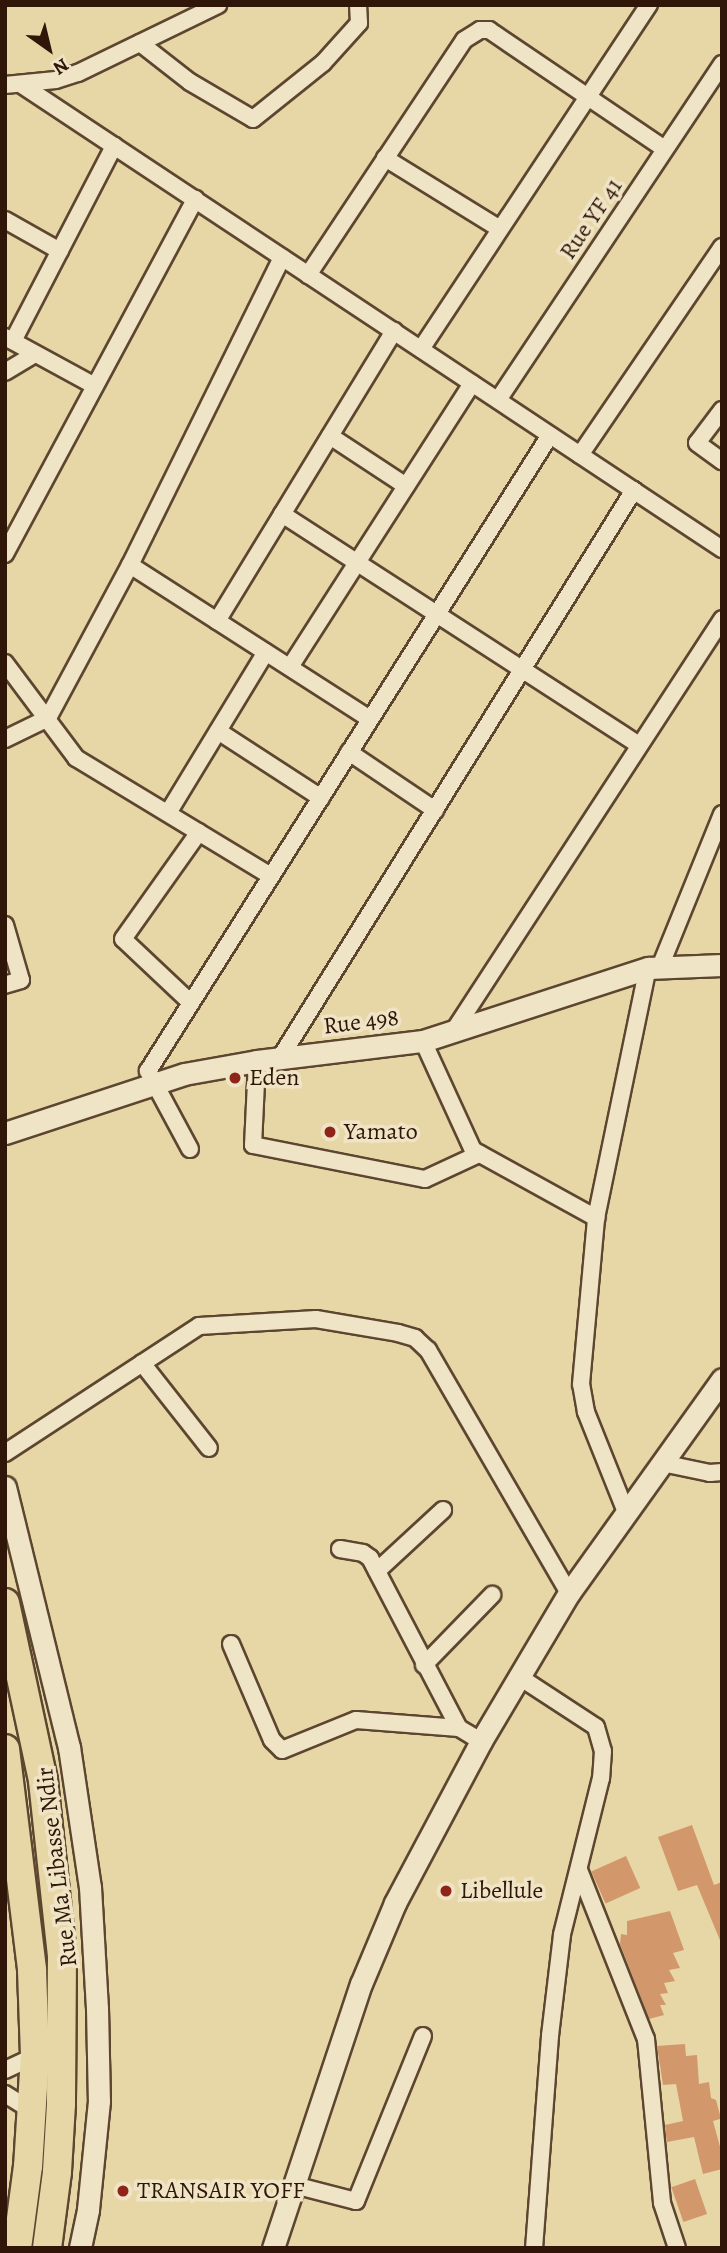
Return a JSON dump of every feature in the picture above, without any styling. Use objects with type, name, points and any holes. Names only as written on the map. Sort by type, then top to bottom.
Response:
[{"type":"highway","points":[[5,1603],[43,1781],[62,1957],[61,2105],[57,2172],[47,2248]]},
{"type":"highway","points":[[6,1757],[32,1970],[34,2056],[32,2111],[14,2217],[17,2248]]},
{"type":"street","points":[[5,85],[22,85],[78,73],[218,5]]},
{"type":"street","points":[[140,43],[190,82],[247,119],[253,119],[323,64],[359,23],[361,16],[358,5]]},
{"type":"street","points":[[421,349],[649,5]]},
{"type":"street","points":[[309,275],[464,40],[480,30],[489,30],[665,149]]},
{"type":"street","name":"Rue YF 41","points":[[498,400],[722,64]]},
{"type":"street","points":[[22,85],[722,549]]},
{"type":"street","points":[[95,386],[9,339],[60,251],[114,146]]},
{"type":"street","points":[[385,158],[500,229]]},
{"type":"street","points":[[5,554],[195,199]]},
{"type":"street","points":[[5,220],[60,251]]},
{"type":"street","points":[[580,455],[722,247]]},
{"type":"street","points":[[5,739],[48,718],[130,565],[282,257]]},
{"type":"street","points":[[217,621],[394,331]]},
{"type":"street","points":[[5,372],[35,354]]},
{"type":"street","points":[[290,667],[472,383]]},
{"type":"street","points":[[722,410],[697,443],[722,461]]},
{"type":"street","points":[[190,1149],[148,1071],[550,435]]},
{"type":"street","points":[[330,436],[406,486]]},
{"type":"street","points":[[280,1058],[634,490]]},
{"type":"street","points":[[282,514],[639,745]]},
{"type":"street","points":[[130,565],[370,719]]},
{"type":"street","points":[[453,1032],[722,619]]},
{"type":"street","points":[[169,813],[266,652]]},
{"type":"street","points":[[5,663],[76,758],[271,876]]},
{"type":"street","points":[[218,731],[321,798]]},
{"type":"street","points":[[349,752],[435,810]]},
{"type":"street","points":[[626,1512],[586,1412],[581,1384],[596,1218],[654,967],[722,814]]},
{"type":"street","points":[[191,1003],[123,939],[199,832]]},
{"type":"street","points":[[5,925],[21,980],[5,985]]},
{"type":"street","name":"Rue 498","points":[[5,1133],[155,1083],[257,1061],[423,1041],[654,967],[722,965]]},
{"type":"street","points":[[423,1041],[473,1150],[596,1218]]},
{"type":"street","points":[[257,1061],[253,1145],[425,1179],[479,1154]]},
{"type":"street","points":[[5,1453],[191,1330],[208,1324],[316,1318],[415,1338],[428,1349],[569,1593]]},
{"type":"street","points":[[142,1363],[209,1448]]},
{"type":"street","points":[[273,2248],[361,1984],[390,1915],[481,1741],[569,1593],[722,1379]]},
{"type":"street","points":[[662,1463],[710,1473],[722,1472]]},
{"type":"street","name":"Rue Ma Libasse Ndir","points":[[5,1487],[69,1747],[90,1887],[99,2101],[88,2210],[80,2248]]},
{"type":"street","points":[[377,1571],[443,1510]]},
{"type":"street","points":[[340,1549],[363,1553],[377,1571],[458,1728]]},
{"type":"street","points":[[424,1665],[492,1595]]},
{"type":"street","points":[[231,1644],[272,1740],[282,1750],[356,1720],[458,1728],[481,1741]]},
{"type":"street","points":[[518,1676],[596,1727],[603,1751],[601,1778],[560,1948],[534,2248]]},
{"type":"street","points":[[579,1870],[646,2039],[662,2203],[677,2248]]},
{"type":"street","points":[[294,2185],[356,2201],[423,2036]]},
{"type":"street","points":[[5,2070],[34,2056]]},
{"type":"street","points":[[5,2094],[32,2111]]},
{"type":"building","points":[[692,1825],[714,1885],[722,1882],[722,1945],[697,1885],[678,1891],[658,1837]]},
{"type":"building","points":[[626,1856],[640,1888],[606,1903],[591,1871]]},
{"type":"building","points":[[670,1911],[684,1950],[673,1953],[680,1968],[669,1970],[675,1981],[664,1983],[668,1993],[660,1994],[666,2005],[660,2005],[664,2015],[649,2019],[620,1944],[621,1934],[627,1935],[627,1921]]},
{"type":"building","points":[[685,2044],[686,2056],[697,2055],[699,2084],[709,2082],[711,2098],[716,2100],[720,2115],[720,2119],[713,2121],[722,2154],[722,2169],[703,2174],[694,2137],[667,2142],[666,2136],[665,2125],[683,2121],[676,2084],[663,2085],[657,2046]]},
{"type":"building","points":[[695,2179],[707,2214],[683,2222],[671,2187]]},
{"type":"place","name":"Eden","points":[[235,1078]]},
{"type":"place","name":"Yamato","points":[[330,1132]]},
{"type":"place","name":"Libellule","points":[[446,1891]]},
{"type":"place","name":"TRANSAIR YOFF","points":[[123,2191]]}]
